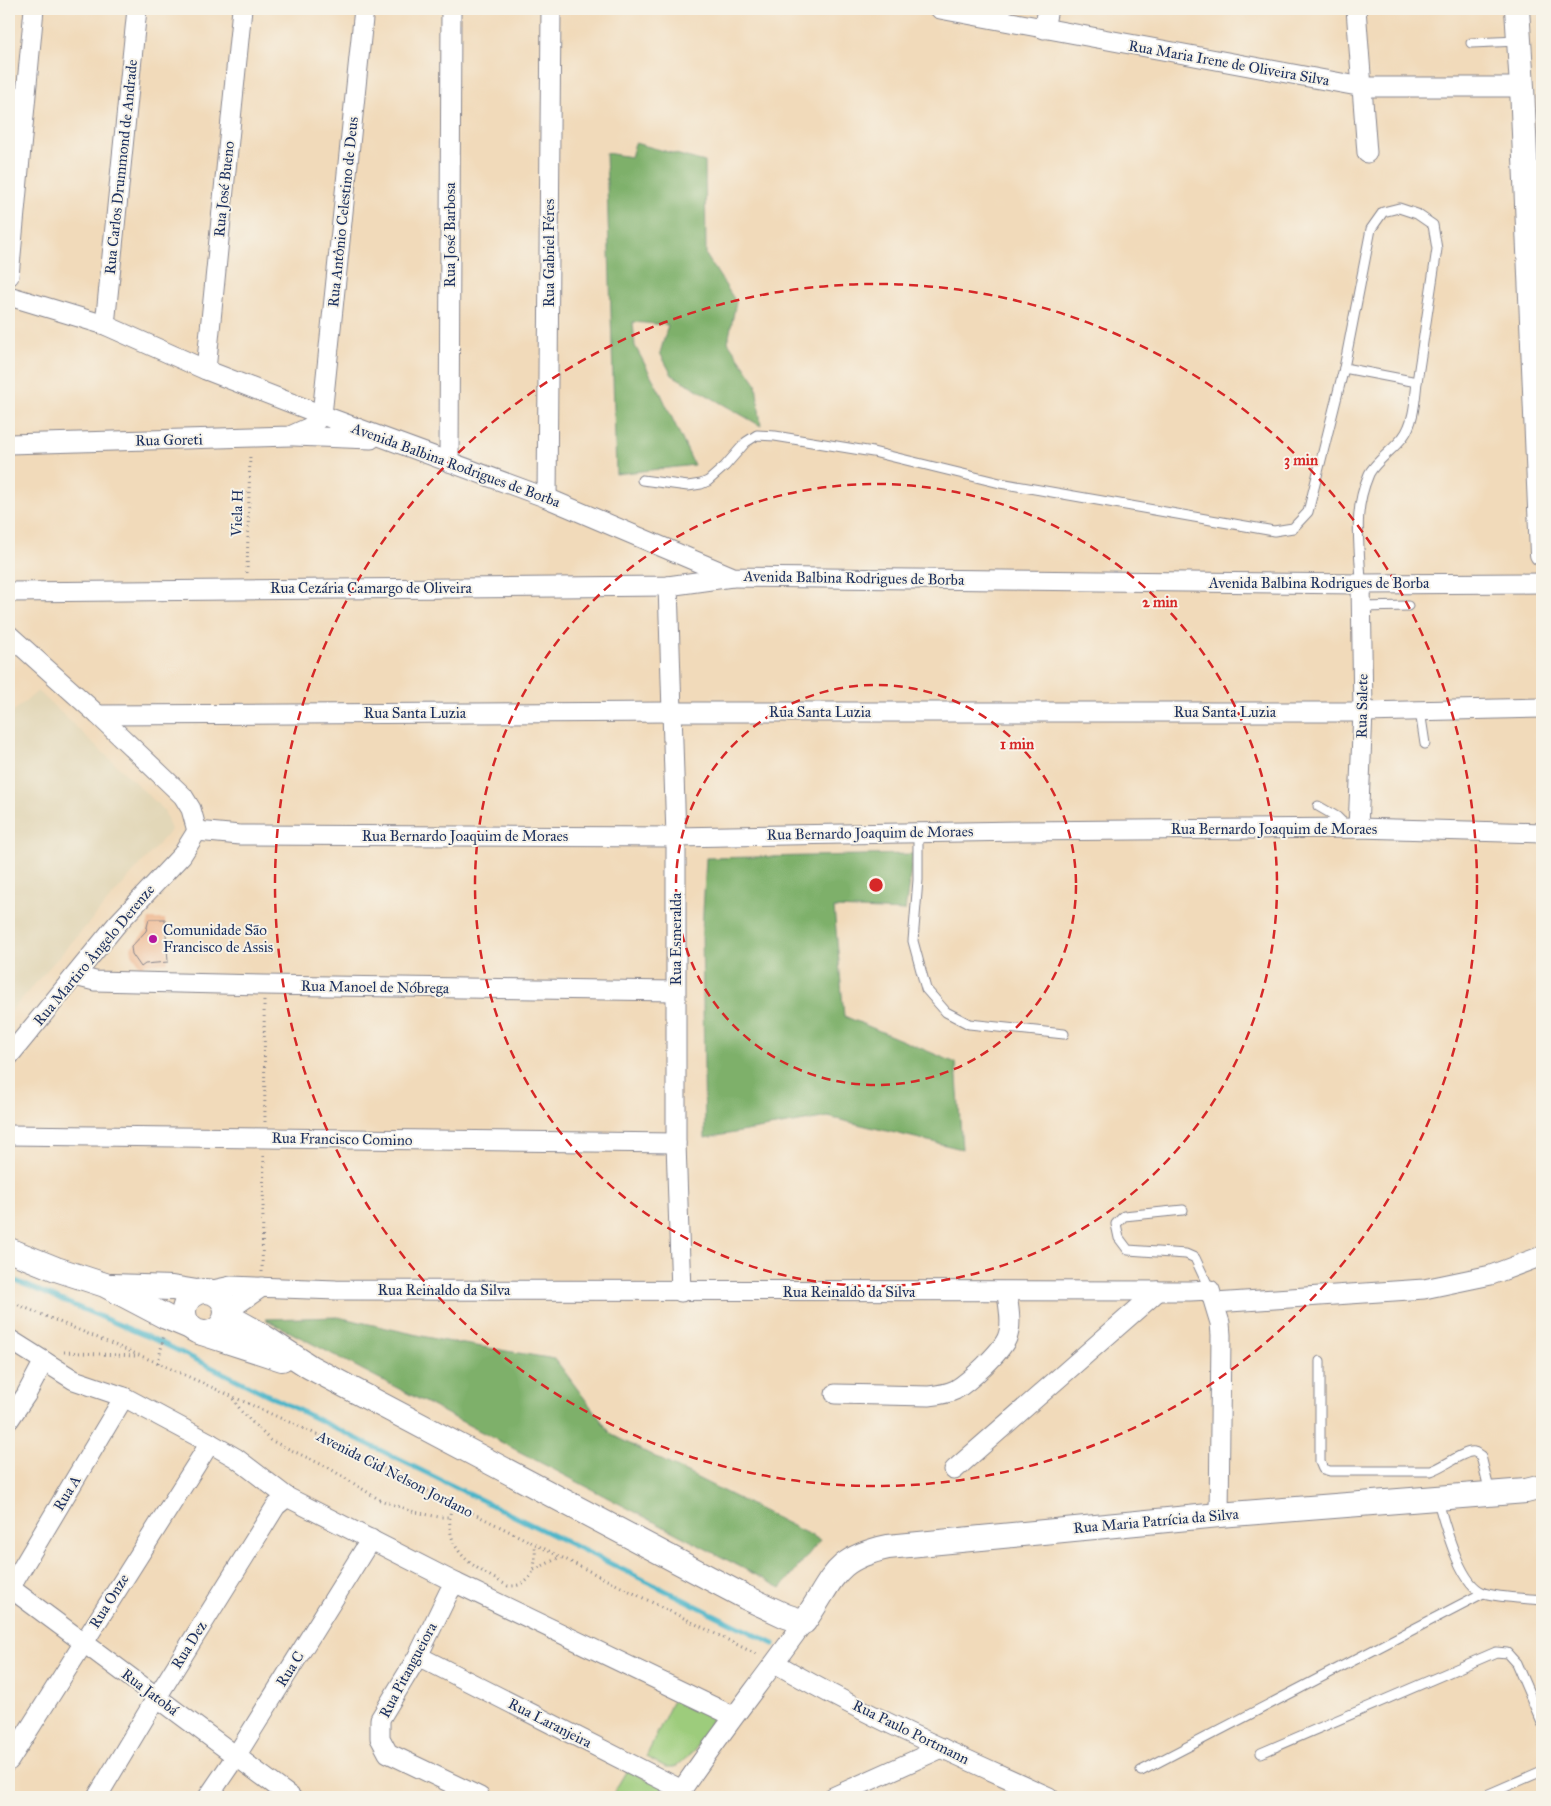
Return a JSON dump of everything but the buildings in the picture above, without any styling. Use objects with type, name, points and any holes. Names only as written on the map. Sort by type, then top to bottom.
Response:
[{"type":"street","points":[[9,276],[34,9]]},
{"type":"street","name":"Rua Carlos Drummond de Andrade","points":[[105,325],[137,9]]},
{"type":"street","name":"Rua José Bueno","points":[[206,370],[242,9]]},
{"type":"street","name":"Rua Antônio Celestino de Deus","points":[[322,415],[364,9]]},
{"type":"street","name":"Rua José Barbosa","points":[[449,462],[451,9]]},
{"type":"street","name":"Rua Gabriel Féres","points":[[548,498],[550,9]]},
{"type":"street","name":"Rua Maria Irene de Oliveira Silva","points":[[940,9],[1363,87],[1522,87]]},
{"type":"street","points":[[1044,29],[1048,9]]},
{"type":"street","points":[[1356,9],[1367,153]]},
{"type":"street","points":[[1517,9],[1542,554]]},
{"type":"street","name":"Avenida Balbina Rodrigues de Borba","points":[[9,296],[105,325],[206,370],[388,440],[548,498],[733,577],[1361,584],[1542,583]]},
{"type":"street","name":"Rua Goreti","points":[[9,444],[290,436],[310,427],[322,415]]},
{"type":"street","points":[[290,436],[388,440]]},
{"type":"street","name":"Rua Cezária Camargo de Oliveira","points":[[9,592],[668,586],[733,577]]},
{"type":"street","name":"Rua Salete","points":[[1354,828],[1362,712],[1361,584]]},
{"type":"street","name":"Rua Esmeralda","points":[[668,586],[676,837],[676,1143],[681,1292]]},
{"type":"street","points":[[9,635],[98,715],[183,796],[191,809],[197,831]]},
{"type":"street","name":"Rua Santa Luzia","points":[[98,715],[672,712],[1362,712],[1542,708]]},
{"type":"street","name":"Rua Bernardo Joaquim de Moraes","points":[[197,831],[250,835],[676,837],[1354,828],[1542,833]]},
{"type":"street","name":"Rua Martiro Ângelo Derenze","points":[[9,1056],[117,924],[182,855],[197,831]]},
{"type":"street","name":"Rua Manoel de Nóbrega","points":[[74,976],[95,981],[676,991]]},
{"type":"street","name":"Rua Francisco Comino","points":[[9,1134],[676,1143]]},
{"type":"street","points":[[9,1250],[56,1269],[105,1285],[166,1317],[196,1330],[310,1367]]},
{"type":"street","name":"Rua Reinaldo da Silva","points":[[203,1291],[231,1286],[336,1290],[681,1292],[1158,1291],[1213,1296],[1424,1289],[1491,1275],[1542,1256]]},
{"type":"street","points":[[105,1285],[172,1288],[215,1293],[225,1304],[226,1314]]},
{"type":"street","points":[[203,1291],[186,1301],[184,1307],[186,1321],[196,1330],[207,1333],[217,1329],[226,1314],[262,1287]]},
{"type":"street","points":[[954,1470],[1158,1291]]},
{"type":"street","points":[[835,1394],[929,1396],[954,1391],[974,1375],[1008,1337],[1010,1322],[1007,1292]]},
{"type":"street","points":[[1213,1296],[1221,1335],[1220,1515]]},
{"type":"street","points":[[226,1314],[310,1367],[745,1597],[804,1622],[775,1663],[733,1716],[679,1794]]},
{"type":"street","points":[[9,1339],[74,1380],[124,1397],[210,1443],[236,1458],[286,1497],[456,1583],[733,1716]]},
{"type":"street","points":[[9,1420],[46,1362]]},
{"type":"street","name":"Rua A","points":[[9,1588],[124,1397]]},
{"type":"street","name":"Rua Onze","points":[[9,1761],[210,1443]]},
{"type":"street","name":"Rua Maria Patrícia da Silva","points":[[804,1622],[836,1571],[849,1561],[868,1552],[888,1547],[1220,1515],[1526,1491],[1542,1488]]},
{"type":"street","name":"Rua Dez","points":[[97,1797],[156,1697],[276,1506],[286,1497]]},
{"type":"street","name":"Rua C","points":[[208,1797],[236,1756],[371,1539]]},
{"type":"street","name":"Rua Pitangueiora","points":[[456,1583],[449,1592],[418,1656],[380,1719],[380,1738],[388,1753],[480,1797]]},
{"type":"street","name":"Rua Jatobá","points":[[9,1588],[291,1797]]},
{"type":"street","name":"Rua Laranjeira","points":[[418,1656],[679,1794]]},
{"type":"street","name":"Rua Paulo Portmann","points":[[775,1663],[801,1678],[942,1748],[1049,1797]]},
{"type":"street","points":[[833,1797],[942,1748]]},
{"type":"lane","points":[[1471,43],[1519,41]]},
{"type":"lane","points":[[642,480],[688,486],[700,484],[708,481],[725,466],[746,442],[757,435],[775,436],[873,452],[1010,485],[1274,531],[1293,528],[1308,512],[1344,368],[1371,229],[1382,212],[1399,208],[1417,214],[1433,225],[1437,250],[1411,422],[1404,436],[1370,472],[1358,510],[1361,584]]},
{"type":"lane","points":[[1344,368],[1418,382]]},
{"type":"lane","points":[[1362,606],[1408,606]]},
{"type":"lane","points":[[1420,711],[1425,744]]},
{"type":"lane","points":[[1318,806],[1354,828]]},
{"type":"lane","points":[[918,833],[918,880],[913,941],[926,989],[946,1012],[969,1024],[1064,1034]]},
{"type":"lane","points":[[1183,1210],[1124,1216],[1116,1224],[1119,1238],[1128,1250],[1186,1254],[1195,1258],[1213,1296]]},
{"type":"lane","points":[[1320,1361],[1320,1462],[1323,1469],[1330,1471],[1431,1471],[1468,1452],[1475,1452],[1481,1456],[1490,1494]]},
{"type":"lane","points":[[1437,1498],[1456,1557],[1470,1581],[1483,1593]]},
{"type":"lane","points":[[1141,1771],[1483,1593],[1542,1600]]},
{"type":"lane","points":[[1262,1753],[1496,1652],[1507,1653],[1516,1663],[1542,1723]]},
{"type":"lane","points":[[1482,1797],[1542,1771]]},
{"type":"path","name":"Viela H","points":[[246,589],[251,438]]},
{"type":"path","name":"Avenida Cid Nelson Jordano","points":[[9,1300],[158,1363],[329,1440],[775,1663]]},
{"type":"path","points":[[158,1363],[165,1332]]},
{"type":"path","points":[[46,1362],[52,1352],[139,1356]]},
{"type":"path","points":[[232,1397],[242,1412],[270,1440],[329,1468],[380,1500],[414,1512],[449,1517]]},
{"type":"path","points":[[452,1503],[449,1517],[452,1538],[456,1547],[470,1564],[508,1586],[516,1586],[530,1577],[534,1570],[535,1544]]},
{"type":"path","points":[[534,1570],[561,1557]]},
{"type":"shaded area","points":[[38,691],[164,810],[171,830],[9,1013],[9,715]]},
{"type":"green space","points":[[635,143],[705,162],[706,255],[736,302],[728,342],[756,383],[761,426],[672,375],[660,353],[668,325],[633,322],[635,346],[661,394],[694,465],[616,474],[606,153],[631,157]]},
{"type":"green space","points":[[913,854],[905,911],[834,908],[844,1016],[956,1063],[962,1149],[828,1117],[705,1138],[702,930],[706,858]]},
{"type":"green space","points":[[338,1317],[440,1340],[555,1359],[612,1435],[820,1540],[781,1588],[265,1319]]},
{"type":"green space","points":[[675,1696],[714,1716],[694,1751],[676,1767],[666,1767],[646,1757]]},
{"type":"green space","points":[[627,1770],[663,1787],[660,1797],[611,1797]]},
{"type":"waterway","points":[[9,1278],[158,1341],[774,1644]]},
{"type":"place","name":"Comunidade São Francisco de Assis","points":[[153,939]]}]
